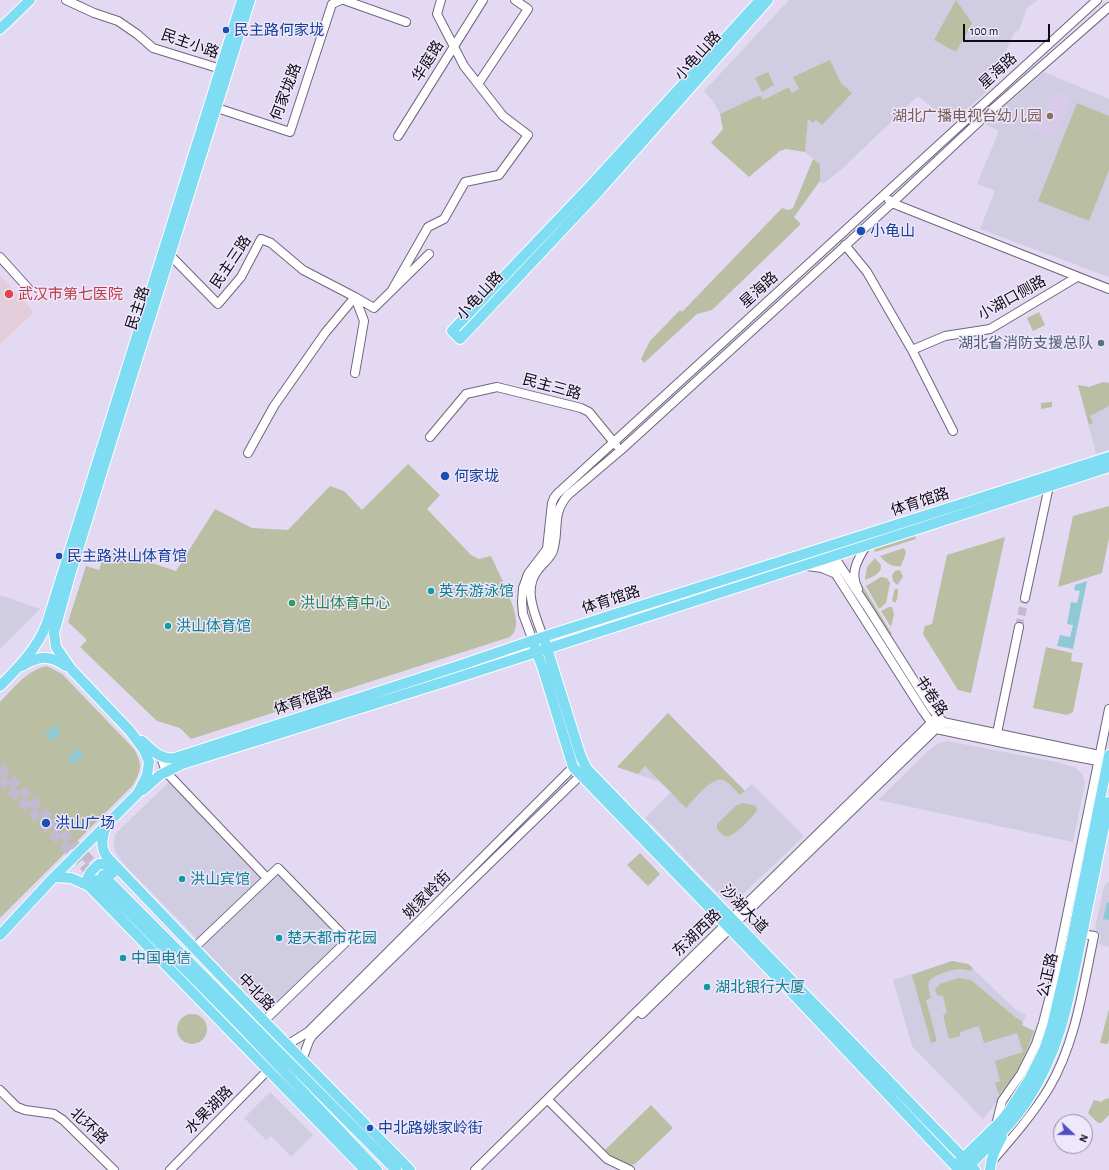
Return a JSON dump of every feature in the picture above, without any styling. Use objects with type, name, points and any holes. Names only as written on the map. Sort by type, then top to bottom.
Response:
[{"type":"main road","points":[[0,29],[30,0]]},
{"type":"main road","name":"民主路","points":[[51,624],[109,447],[242,0]]},
{"type":"main road","name":"民主路","points":[[167,252],[217,108],[250,0]]},
{"type":"main road","name":"小龟山路","points":[[760,0],[592,184],[452,331],[460,339],[599,191],[768,0]]},
{"type":"main road","name":"体育馆路","points":[[161,757],[169,759],[175,758],[461,666],[532,640],[1109,457]]},
{"type":"main road","name":"体育馆路","points":[[0,935],[54,877],[138,794],[160,775],[182,764],[444,682],[536,651],[1108,468]]},
{"type":"main road","points":[[51,624],[54,633],[54,643],[71,669],[130,730],[161,757]]},
{"type":"main road","points":[[0,686],[16,670],[51,624]]},
{"type":"main road","name":"沙湖大道","points":[[543,637],[584,769],[731,924],[968,1166]]},
{"type":"main road","name":"沙湖大道","points":[[532,640],[573,767],[584,769]]},
{"type":"main road","points":[[16,670],[36,659],[47,658],[55,660],[71,669]]},
{"type":"main road","points":[[130,730],[144,750],[149,762],[146,779],[138,794]]},
{"type":"main road","name":"公正路","points":[[968,1166],[996,1126],[1022,1094],[1039,1062],[1049,1038],[1071,945],[1106,759]]},
{"type":"main road","name":"公正路","points":[[955,1169],[968,1166],[1010,1124],[1027,1101],[1052,1056],[1061,1030],[1106,824],[1109,802]]},
{"type":"main road","name":"中北路","points":[[106,825],[102,841],[103,850],[107,858],[410,1170]]},
{"type":"main road","points":[[97,880],[88,883],[88,877],[91,871],[100,863],[106,865],[118,878],[129,880]]},
{"type":"main road","name":"中北路","points":[[54,877],[97,880],[358,1131],[396,1170]]},
{"type":"main road","name":"中北路","points":[[97,880],[198,998],[365,1170]]},
{"type":"main road","name":"沙湖大道","points":[[731,924],[955,1169]]},
{"type":"main road","points":[[216,971],[242,1021]]},
{"type":"main road","points":[[198,998],[242,1021]]},
{"type":"main road","name":"中北路","points":[[242,1021],[377,1170]]},
{"type":"main road","points":[[990,1166],[995,1149],[1010,1124]]},
{"type":"main road","points":[[358,1131],[393,1153]]},
{"type":"main road","points":[[328,1132],[355,1147]]},
{"type":"street","name":"民主小路","points":[[66,0],[118,21],[154,48],[221,69]]},
{"type":"street","name":"何家垅路","points":[[217,108],[290,132],[332,4],[343,0],[406,22]]},
{"type":"street","points":[[392,290],[428,227],[444,219],[465,182],[499,175],[528,136],[503,116],[464,66],[437,14],[441,0]]},
{"type":"street","name":"华庭路","points":[[398,136],[483,0]]},
{"type":"street","points":[[478,84],[528,9],[515,0]]},
{"type":"street","name":"星海路","points":[[532,640],[523,614],[523,588],[525,579],[530,569],[547,549],[552,503],[554,498],[1097,0]]},
{"type":"street","name":"星海路","points":[[543,637],[532,603],[530,591],[534,577],[554,550],[559,507],[568,495],[620,450],[845,246],[986,115],[1109,7]]},
{"type":"street","points":[[884,195],[892,203],[1109,289]]},
{"type":"street","name":"民主三路","points":[[167,252],[218,304],[241,276],[261,238],[271,243],[304,270],[374,308],[392,290]]},
{"type":"street","points":[[845,246],[867,272],[912,350],[953,431]]},
{"type":"street","points":[[392,290],[429,254]]},
{"type":"street","points":[[0,257],[28,288]]},
{"type":"street","name":"小湖口侧路","points":[[912,350],[945,336],[990,329],[1077,277]]},
{"type":"street","points":[[248,453],[274,406],[325,333],[355,297],[364,321],[355,373]]},
{"type":"street","name":"民主三路","points":[[430,437],[466,394],[497,387],[581,408],[590,412],[620,450]]},
{"type":"street","points":[[1025,598],[1049,486]]},
{"type":"street","points":[[860,597],[854,573],[858,560],[866,546]]},
{"type":"street","name":"书卷路","points":[[824,548],[860,597],[940,719],[1106,759]]},
{"type":"street","name":"书卷路","points":[[830,557],[836,574],[934,726],[1013,745],[1106,759]]},
{"type":"street","points":[[804,565],[822,568],[836,574]]},
{"type":"street","points":[[997,733],[1019,627]]},
{"type":"street","points":[[1106,759],[1109,709]]},
{"type":"street","name":"东湖西路","points":[[480,1170],[940,719]]},
{"type":"street","points":[[161,757],[166,772],[267,878]]},
{"type":"street","name":"姚家岭街","points":[[287,1045],[308,1032],[573,767]]},
{"type":"street","name":"姚家岭街","points":[[302,1060],[312,1036],[584,769]]},
{"type":"street","points":[[194,948],[278,868],[348,940],[264,1021]]},
{"type":"street","points":[[990,1166],[1030,1117],[1058,1071],[1075,1023],[1094,936],[1082,934]]},
{"type":"street","name":"水果湖路","points":[[170,1170],[268,1070]]},
{"type":"street","name":"北环路","points":[[0,1090],[17,1107],[25,1110],[54,1114],[63,1120],[114,1170]]},
{"type":"street","points":[[549,1101],[604,1157],[611,1162],[630,1170]]},
{"type":"street","name":"东湖西路","points":[[475,1170],[549,1101]]},
{"type":"shaded area","points":[[789,0],[1038,0],[1027,8],[1019,30],[1014,33],[986,92],[952,123],[918,96],[843,168],[823,184],[820,181],[820,164],[805,152],[810,95],[799,89],[792,93],[789,87],[763,100],[760,95],[720,114],[713,101],[704,91]]},
{"type":"shaded area","points":[[956,0],[972,23],[956,52],[934,40]]},
{"type":"shaded area","points":[[830,60],[841,83],[852,93],[822,125],[816,120],[813,123],[808,119],[805,152],[786,149],[780,151],[749,177],[711,143],[723,129],[720,114],[760,95],[763,100],[789,87],[792,93],[799,89],[793,77]]},
{"type":"shaded area","points":[[768,72],[774,85],[762,92],[755,78]]},
{"type":"shaded area","points":[[1044,72],[1109,99],[1109,277],[980,229],[995,191],[977,184],[999,131],[984,124]]},
{"type":"shaded area","name":"湖北广播电视台幼儿园","points":[[1052,89],[1071,96],[1055,139],[1027,128],[1047,103]]},
{"type":"shaded area","points":[[1077,103],[1109,116],[1109,170],[1089,221],[1038,201]]},
{"type":"shaded area","points":[[813,159],[820,164],[820,181],[794,217],[801,224],[712,310],[697,314],[644,363],[641,359],[650,341],[680,310],[682,312],[782,208],[789,210],[793,208]]},
{"type":"shaded area","name":"武汉市第七医院","points":[[0,275],[34,312],[0,344]]},
{"type":"shaded area","points":[[1039,312],[1045,325],[1033,331],[1027,318]]},
{"type":"shaded area","points":[[1103,382],[1109,383],[1109,450],[1096,454],[1078,385],[1089,387]]},
{"type":"shaded area","points":[[1103,382],[1109,383],[1109,406],[1090,416],[1093,423],[1089,425],[1078,385],[1089,387]]},
{"type":"shaded area","points":[[1052,402],[1052,407],[1041,409],[1041,403]]},
{"type":"shaded area","name":"洪山体育中心","points":[[408,464],[440,495],[427,509],[471,555],[479,559],[491,556],[514,608],[516,616],[515,629],[510,637],[191,739],[180,728],[157,721],[80,647],[87,640],[68,622],[86,566],[99,570],[106,548],[176,571],[215,509],[252,528],[288,530],[330,486],[344,491],[362,510]]},
{"type":"shaded area","points":[[1109,506],[1109,538],[1102,573],[1058,587],[1073,516]]},
{"type":"shaded area","points":[[915,536],[916,539],[875,552],[874,549]]},
{"type":"shaded area","points":[[1005,537],[971,693],[958,690],[923,634],[925,626],[932,624],[947,555]]},
{"type":"shaded area","points":[[904,548],[906,553],[901,566],[889,564],[880,556]]},
{"type":"shaded area","points":[[875,558],[881,565],[880,571],[876,575],[865,580],[867,567]]},
{"type":"shaded area","points":[[900,570],[903,577],[897,585],[893,581],[892,575],[895,571]]},
{"type":"shaded area","points":[[881,577],[887,578],[890,583],[886,603],[879,609],[866,586]]},
{"type":"shaded area","points":[[1087,581],[1073,649],[1057,646],[1060,635],[1070,637],[1073,625],[1067,624],[1071,602],[1077,603],[1080,591],[1074,590],[1075,585]]},
{"type":"shaded area","points":[[862,585],[892,634],[889,636],[860,587]]},
{"type":"shaded area","points":[[895,589],[898,589],[895,603],[892,600]]},
{"type":"shaded area","points":[[0,595],[40,609],[0,649]]},
{"type":"shaded area","points":[[892,607],[894,614],[891,627],[881,611]]},
{"type":"shaded area","points":[[1046,647],[1072,653],[1071,661],[1083,663],[1073,712],[1067,715],[1033,708]]},
{"type":"shaded area","name":"洪山广场","points":[[47,666],[62,674],[134,749],[139,759],[140,767],[138,776],[133,785],[0,918],[0,702],[27,675]]},
{"type":"shaded area","points":[[668,713],[744,791],[752,784],[804,836],[740,897],[733,900],[727,900],[721,896],[645,818],[671,792],[660,782],[617,767]]},
{"type":"shaded area","points":[[668,713],[745,791],[740,795],[728,783],[723,780],[719,780],[709,785],[686,808],[645,766],[638,774],[617,767]]},
{"type":"shaded area","points":[[55,725],[61,732],[52,741],[45,735]]},
{"type":"shaded area","points":[[947,741],[1075,767],[1082,774],[1085,783],[1073,842],[878,800],[929,750],[937,744]]},
{"type":"shaded area","points":[[78,749],[84,755],[74,764],[68,758]]},
{"type":"shaded area","points":[[169,782],[263,879],[199,941],[122,862],[115,851],[115,835],[118,831]]},
{"type":"shaded area","points":[[743,803],[756,806],[756,812],[732,835],[724,836],[717,829],[717,824],[737,805]]},
{"type":"shaded area","points":[[640,853],[660,874],[648,886],[627,865]]},
{"type":"shaded area","name":"楚天都市花园","points":[[279,871],[345,940],[268,1015],[201,946]]},
{"type":"shaded area","points":[[1109,882],[1109,947],[1099,944],[1101,936],[1096,933],[1095,928],[1104,886]]},
{"type":"shaded area","points":[[1107,902],[1109,903],[1109,920],[1103,919]]},
{"type":"shaded area","points":[[952,961],[969,965],[1017,1011],[1026,1015],[1021,1025],[1037,1032],[1020,1071],[983,1119],[912,1046],[893,980]]},
{"type":"shaded area","points":[[952,961],[968,964],[973,968],[971,971],[961,969],[948,971],[934,977],[929,982],[928,988],[931,998],[926,1000],[937,1041],[931,1043],[912,975]]},
{"type":"shaded area","points":[[959,978],[971,980],[1023,1022],[1022,1025],[1034,1031],[1024,1056],[1011,1080],[999,1094],[995,1083],[1000,1081],[995,1061],[1023,1052],[1017,1033],[984,1043],[979,1026],[960,1032],[960,1036],[949,1039],[943,1015],[947,1013],[943,996],[937,995],[935,989],[940,984]]},
{"type":"shaded area","points":[[1109,1009],[1108,1044],[1100,1043]]},
{"type":"shaded area","points":[[192,1014],[198,1015],[206,1023],[206,1035],[198,1043],[192,1044],[186,1043],[178,1035],[177,1029],[178,1023],[186,1015]]},
{"type":"shaded area","points":[[270,1092],[313,1135],[291,1157],[271,1136],[266,1140],[244,1118]]},
{"type":"shaded area","points":[[1109,1098],[1109,1115],[1101,1123],[1098,1123],[1093,1118],[1093,1114],[1088,1113],[1094,1100],[1102,1102],[1103,1100]]},
{"type":"shaded area","points":[[651,1105],[673,1128],[635,1164],[631,1165],[618,1161],[605,1150]]},
{"type":"tunnel","points":[[1019,627],[1025,598]]},
{"type":"tunnel","points":[[0,768],[102,873]]},
{"type":"tunnel","points":[[0,779],[96,878]]},
{"type":"place","name":"民主路何家垅","points":[[226,30]]},
{"type":"place","name":"湖北广播电视台幼儿园","points":[[1050,116]]},
{"type":"place","name":"小龟山","points":[[861,231]]},
{"type":"place","name":"武汉市第七医院","points":[[9,294]]},
{"type":"place","name":"湖北省消防支援总队","points":[[1101,343]]},
{"type":"place","name":"何家垅","points":[[445,476]]},
{"type":"place","name":"民主路洪山体育馆","points":[[59,556]]},
{"type":"place","name":"英东游泳馆","points":[[431,591]]},
{"type":"place","name":"洪山体育中心","points":[[292,603]]},
{"type":"place","name":"洪山体育馆","points":[[168,626]]},
{"type":"place","name":"洪山广场","points":[[46,823]]},
{"type":"place","name":"洪山宾馆","points":[[182,879]]},
{"type":"place","name":"楚天都市花园","points":[[279,938]]},
{"type":"place","name":"中国电信","points":[[123,958]]},
{"type":"place","name":"湖北银行大厦","points":[[707,987]]},
{"type":"place","name":"中北路姚家岭街","points":[[370,1128]]}]
